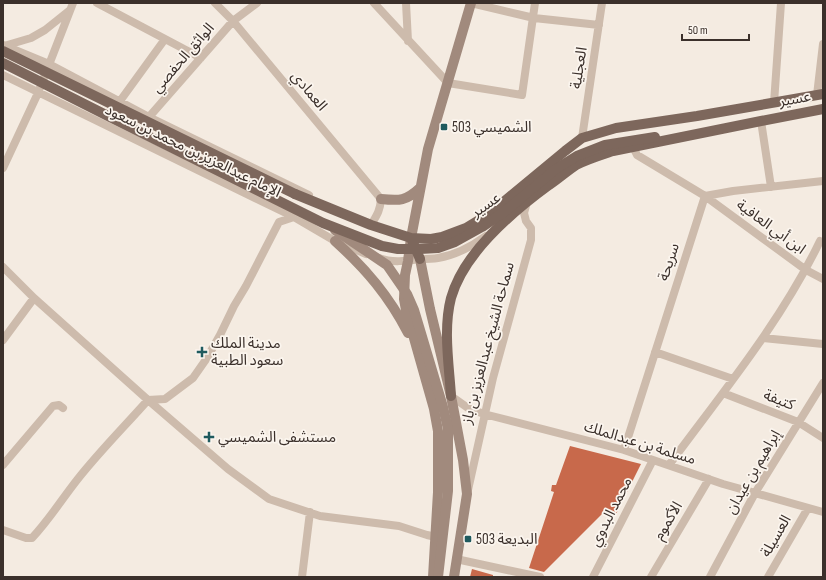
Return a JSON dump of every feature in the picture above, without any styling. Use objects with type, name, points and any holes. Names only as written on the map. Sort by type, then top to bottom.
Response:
[{"type":"main road","name":"الإمام عبدالعزيز بن محمد بن سعود","points":[[4,48],[295,194],[371,225]]},
{"type":"main road","name":"الإمام عبدالعزيز بن محمد بن سعود","points":[[3,63],[110,118],[323,223]]},
{"type":"main road","points":[[371,225],[411,238],[431,239],[442,237],[466,228],[489,214],[582,138],[616,128],[820,95]]},
{"type":"main road","name":"عسير","points":[[323,223],[382,246],[398,249],[438,248],[455,242],[482,227],[504,212],[556,169],[577,156],[606,145],[655,137],[702,132],[823,109]]},
{"type":"main road","name":"سماحة الشيخ عبدالعزيز بن باز","points":[[451,396],[448,322],[452,298],[463,272],[483,243],[527,202],[576,166],[594,157],[613,151],[702,132]]},
{"type":"main road","name":"سماحة الشيخ عبدالعزيز بن باز","points":[[411,238],[420,259]]},
{"type":"street","points":[[97,3],[201,58]]},
{"type":"street","name":"العمادي","points":[[215,3],[233,22],[381,199]]},
{"type":"street","name":"الواثق الحفصي","points":[[149,117],[233,22],[257,3]]},
{"type":"street","points":[[374,3],[448,83],[522,95],[535,3]]},
{"type":"street","points":[[406,3],[408,41]]},
{"type":"street","points":[[417,352],[404,299],[405,275],[428,149],[471,3],[534,18],[599,26]]},
{"type":"street","name":"العجلية","points":[[582,138],[602,3]]},
{"type":"street","points":[[774,103],[781,3]]},
{"type":"street","points":[[4,48],[31,38],[45,30],[72,6]]},
{"type":"street","points":[[3,168],[38,93],[72,6]]},
{"type":"street","points":[[116,99],[165,39]]},
{"type":"street","points":[[820,95],[823,44]]},
{"type":"street","name":"الإمام عبدالعزيز بن محمد بن سعود","points":[[4,48],[49,64],[149,117],[371,225]]},
{"type":"street","name":"الإمام عبدالعزيز بن محمد بن سعود","points":[[3,75],[294,217],[335,241],[370,256]]},
{"type":"street","points":[[761,120],[771,187]]},
{"type":"street","name":"ابن أبي العافية","points":[[633,147],[638,155],[705,196],[806,270],[823,279]]},
{"type":"street","points":[[705,196],[733,191],[823,181]]},
{"type":"street","points":[[371,225],[380,210],[381,199],[394,200],[410,197],[420,188]]},
{"type":"street","name":"سريحة","points":[[624,450],[705,196]]},
{"type":"street","name":"سماحة الشيخ عبدالعزيز بن باز","points":[[454,577],[467,494],[484,414],[531,240],[531,228],[526,221],[524,213],[527,202]]},
{"type":"street","points":[[3,530],[26,538],[32,538],[44,526],[68,491],[88,466],[148,400],[165,399],[193,378],[207,358],[220,335],[234,306],[280,222],[294,217]]},
{"type":"street","points":[[323,223],[359,245],[387,265],[408,294],[414,310],[443,407],[448,429],[448,491],[438,577]]},
{"type":"street","name":"عسير","points":[[370,256],[386,260],[408,262],[420,259],[450,256],[478,242],[498,228]]},
{"type":"street","points":[[335,241],[359,263],[393,305],[417,352]]},
{"type":"street","points":[[669,465],[763,338],[806,270],[820,241]]},
{"type":"street","name":"سماحة الشيخ عبدالعزيز بن باز","points":[[420,259],[430,309],[451,396],[463,460],[467,494]]},
{"type":"street","points":[[3,267],[34,298],[148,400],[228,469],[269,499],[320,516],[399,526],[436,537]]},
{"type":"street","points":[[3,340],[34,298]]},
{"type":"street","points":[[763,338],[823,344]]},
{"type":"street","name":"سماحة الشيخ عبدالعزيز بن باز","points":[[417,352],[434,408],[438,431],[438,492],[433,577]]},
{"type":"street","points":[[655,352],[732,379]]},
{"type":"street","name":"إبراهيم بن عيدان","points":[[710,577],[755,493],[798,422],[820,392],[823,383]]},
{"type":"street","name":"كتيفة","points":[[722,393],[798,422],[823,438]]},
{"type":"street","name":"مسلمة بن عبدالملك","points":[[451,396],[468,408],[484,414],[624,450],[709,479],[823,512]]},
{"type":"street","points":[[3,465],[54,406],[59,405],[63,408]]},
{"type":"street","name":"محمد البدوي","points":[[593,577],[653,460]]},
{"type":"street","name":"الأكموم","points":[[651,577],[709,479]]},
{"type":"street","name":"العسيلة","points":[[768,577],[808,508]]},
{"type":"street","points":[[302,577],[310,512]]},
{"type":"street","points":[[456,559],[540,577]]},
{"type":"building","points":[[570,446],[641,464],[616,514],[606,510],[544,572],[529,568],[554,492],[551,491],[552,485],[556,485]]},
{"type":"building","points":[[472,569],[493,575],[493,577],[470,577]]},
{"type":"place","name":"الشميسي 503","points":[[444,127]]},
{"type":"place","name":"مدينة الملك سعود الطبية","points":[[202,352]]},
{"type":"place","name":"مستشفى الشميسي","points":[[209,437]]},
{"type":"place","name":"البديعة 503","points":[[468,539]]}]
